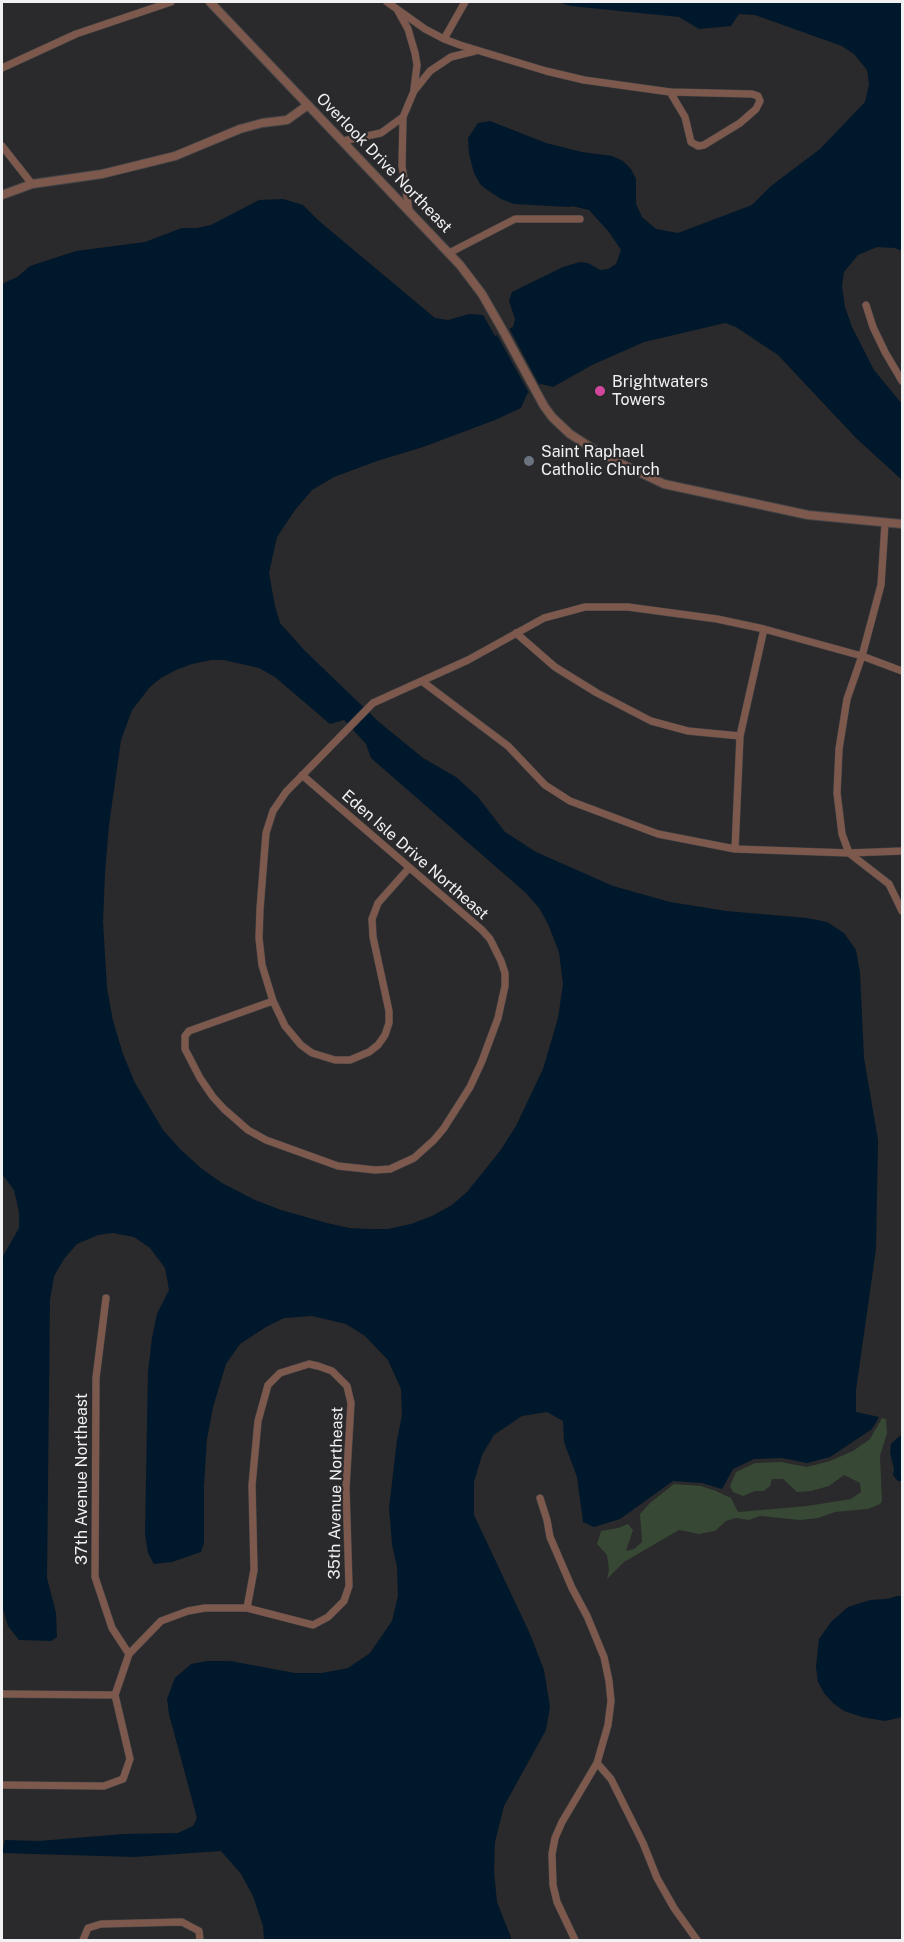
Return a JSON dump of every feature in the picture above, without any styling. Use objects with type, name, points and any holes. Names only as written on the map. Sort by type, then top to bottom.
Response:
[{"type":"street","points":[[2,68],[76,34],[171,2]]},
{"type":"street","name":"Overlook Drive Northeast","points":[[210,2],[471,278],[536,392],[561,426],[587,446],[627,468],[664,484],[808,515],[903,524]]},
{"type":"street","points":[[387,2],[425,29],[444,39],[546,71],[584,80],[670,92],[752,94],[758,96],[760,101],[756,109],[740,123],[704,145],[698,146],[692,142],[685,117],[670,92]]},
{"type":"street","points":[[444,39],[465,2]]},
{"type":"street","points":[[398,9],[408,29],[415,53],[417,65],[414,91]]},
{"type":"street","points":[[409,210],[402,166],[403,117],[414,91],[423,78],[443,61],[462,53],[480,51]]},
{"type":"street","points":[[2,195],[32,184],[102,174],[148,164],[198,147],[240,129],[287,120],[308,105]]},
{"type":"street","points":[[343,141],[381,133],[403,117]]},
{"type":"street","points":[[2,146],[32,184]]},
{"type":"street","points":[[449,253],[515,219],[580,219]]},
{"type":"street","points":[[866,305],[881,344],[903,381]]},
{"type":"street","points":[[885,523],[881,585],[862,656],[847,699],[839,749],[837,793],[842,834],[849,853],[889,884],[903,911]]},
{"type":"street","points":[[409,868],[378,903],[372,919],[373,937],[389,1011],[389,1023],[385,1035],[378,1045],[361,1057],[343,1061],[324,1058],[312,1053],[292,1036],[285,1026],[265,980],[260,951],[260,909],[265,841],[269,820],[286,792],[373,703],[468,660],[544,618],[585,607],[628,607],[717,619],[764,629],[862,656],[903,670]]},
{"type":"street","points":[[735,849],[740,736],[764,629]]},
{"type":"street","points":[[516,633],[555,667],[597,693],[651,721],[688,731],[740,736]]},
{"type":"street","points":[[423,682],[508,746],[545,784],[570,801],[658,834],[735,849],[849,853],[903,851]]},
{"type":"street","name":"Eden Isle Drive Northeast","points":[[273,1001],[189,1031],[185,1036],[185,1049],[189,1060],[213,1097],[248,1130],[266,1140],[338,1166],[361,1170],[390,1168],[414,1158],[434,1140],[470,1087],[493,1035],[503,1002],[505,973],[496,950],[482,930],[302,776]]},
{"type":"street","name":"37th Avenue Northeast","points":[[106,1298],[96,1378],[95,1577],[112,1628],[129,1654]]},
{"type":"street","name":"35th Avenue Northeast","points":[[309,1364],[318,1366],[332,1371],[347,1386],[351,1403],[346,1488],[349,1586],[344,1601],[328,1617],[313,1625],[247,1608],[254,1570],[252,1485],[258,1421],[268,1385],[280,1373],[309,1364]]},
{"type":"street","points":[[540,1498],[548,1520],[549,1537],[604,1657],[611,1701],[608,1725],[597,1763],[562,1822],[555,1838],[552,1854],[553,1885],[557,1902],[575,1941]]},
{"type":"street","points":[[2,1785],[104,1786],[123,1779],[130,1759],[116,1695],[129,1654],[161,1621],[188,1611],[205,1608],[247,1608]]},
{"type":"street","points":[[2,1694],[116,1695]]},
{"type":"street","points":[[597,1763],[611,1779],[643,1843],[657,1878],[697,1941]]},
{"type":"street","points":[[83,1941],[88,1928],[101,1924],[182,1922],[199,1930],[201,1941]]},
{"type":"green space","points":[[882,1418],[886,1419],[887,1433],[880,1456],[882,1501],[880,1504],[868,1509],[835,1512],[818,1518],[800,1520],[760,1516],[749,1520],[736,1518],[726,1521],[715,1531],[699,1534],[679,1530],[624,1562],[607,1579],[609,1570],[607,1555],[597,1544],[601,1531],[628,1524],[633,1530],[626,1551],[634,1549],[642,1542],[640,1514],[674,1484],[701,1486],[716,1491],[731,1498],[738,1512],[807,1506],[851,1499],[861,1492],[860,1483],[844,1475],[829,1486],[811,1491],[797,1492],[783,1479],[772,1479],[770,1486],[764,1491],[755,1491],[743,1496],[733,1492],[730,1486],[736,1472],[755,1463],[781,1462],[807,1467],[830,1461],[853,1451],[870,1439]]},
{"type":"water","points":[[558,2],[902,2],[902,251],[895,248],[877,247],[858,255],[844,272],[842,286],[845,307],[852,327],[874,370],[902,404],[902,480],[856,438],[778,355],[736,327],[725,323],[644,342],[592,365],[553,387],[541,384],[527,394],[521,408],[495,420],[334,477],[312,490],[277,537],[269,573],[275,606],[280,623],[305,651],[379,722],[423,758],[456,777],[478,797],[505,832],[536,852],[613,886],[670,902],[726,911],[807,918],[827,922],[844,933],[856,950],[860,973],[864,1058],[878,1140],[876,1249],[856,1390],[856,1412],[879,1417],[872,1429],[830,1457],[807,1463],[782,1458],[754,1459],[733,1469],[722,1489],[702,1483],[673,1481],[620,1519],[594,1527],[583,1522],[577,1477],[564,1442],[563,1421],[547,1412],[522,1416],[494,1435],[482,1455],[474,1482],[474,1515],[530,1634],[544,1670],[550,1707],[546,1730],[504,1806],[495,1842],[494,1872],[497,1902],[512,1940],[264,1940],[263,1926],[253,1896],[241,1874],[221,1851],[134,1857],[2,1853],[5,1840],[39,1841],[123,1834],[178,1833],[193,1826],[197,1818],[167,1699],[175,1678],[191,1664],[230,1661],[295,1673],[322,1673],[348,1668],[370,1653],[392,1621],[398,1596],[397,1567],[392,1544],[389,1508],[402,1415],[401,1389],[388,1360],[365,1336],[346,1324],[312,1316],[284,1318],[266,1327],[240,1344],[226,1364],[213,1407],[207,1439],[204,1543],[201,1552],[172,1562],[154,1564],[148,1553],[145,1534],[148,1371],[157,1314],[169,1290],[165,1268],[150,1248],[134,1237],[113,1233],[98,1235],[77,1244],[64,1259],[54,1276],[50,1300],[47,1578],[56,1613],[57,1637],[51,1641],[19,1640],[8,1626],[2,1606],[2,1258],[19,1228],[19,1212],[14,1190],[2,1174],[2,284],[17,277],[30,266],[76,251],[145,242],[182,228],[211,225],[259,200],[283,199],[303,205],[435,318],[448,320],[469,314],[483,315],[495,336],[513,327],[515,319],[509,301],[512,292],[563,267],[580,262],[588,263],[600,270],[608,269],[616,264],[621,250],[609,232],[589,210],[572,206],[514,204],[501,199],[480,184],[474,173],[469,154],[468,138],[478,123],[490,121],[546,143],[582,152],[612,156],[623,161],[631,169],[636,179],[636,204],[642,217],[656,229],[678,233],[752,205],[771,186],[820,149],[865,102],[869,84],[867,70],[854,54],[842,46],[755,15],[739,14],[731,26],[699,29],[679,17],[571,6]],"holes":[[[224,660],[259,668],[275,677],[330,724],[344,720],[366,744],[371,758],[526,893],[539,908],[548,924],[559,952],[563,984],[558,1018],[543,1069],[516,1126],[500,1151],[467,1192],[452,1205],[411,1224],[388,1229],[349,1228],[281,1210],[222,1183],[202,1169],[163,1130],[135,1083],[123,1054],[113,1021],[107,988],[103,921],[109,825],[121,740],[132,710],[150,687],[161,678],[192,664]]]},
{"type":"water","points":[[902,1434],[902,1481],[898,1481],[893,1475],[894,1469],[890,1453],[891,1444]]},
{"type":"water","points":[[902,1596],[902,1717],[885,1721],[844,1711],[824,1693],[818,1682],[816,1667],[819,1639],[831,1622],[848,1607],[870,1600]]},
{"type":"pier","points":[[508,326],[541,388],[530,395],[496,333]]},
{"type":"place","name":"Brightwaters Towers","points":[[600,391]]},
{"type":"place","name":"Saint Raphael Catholic Church","points":[[529,461]]}]
